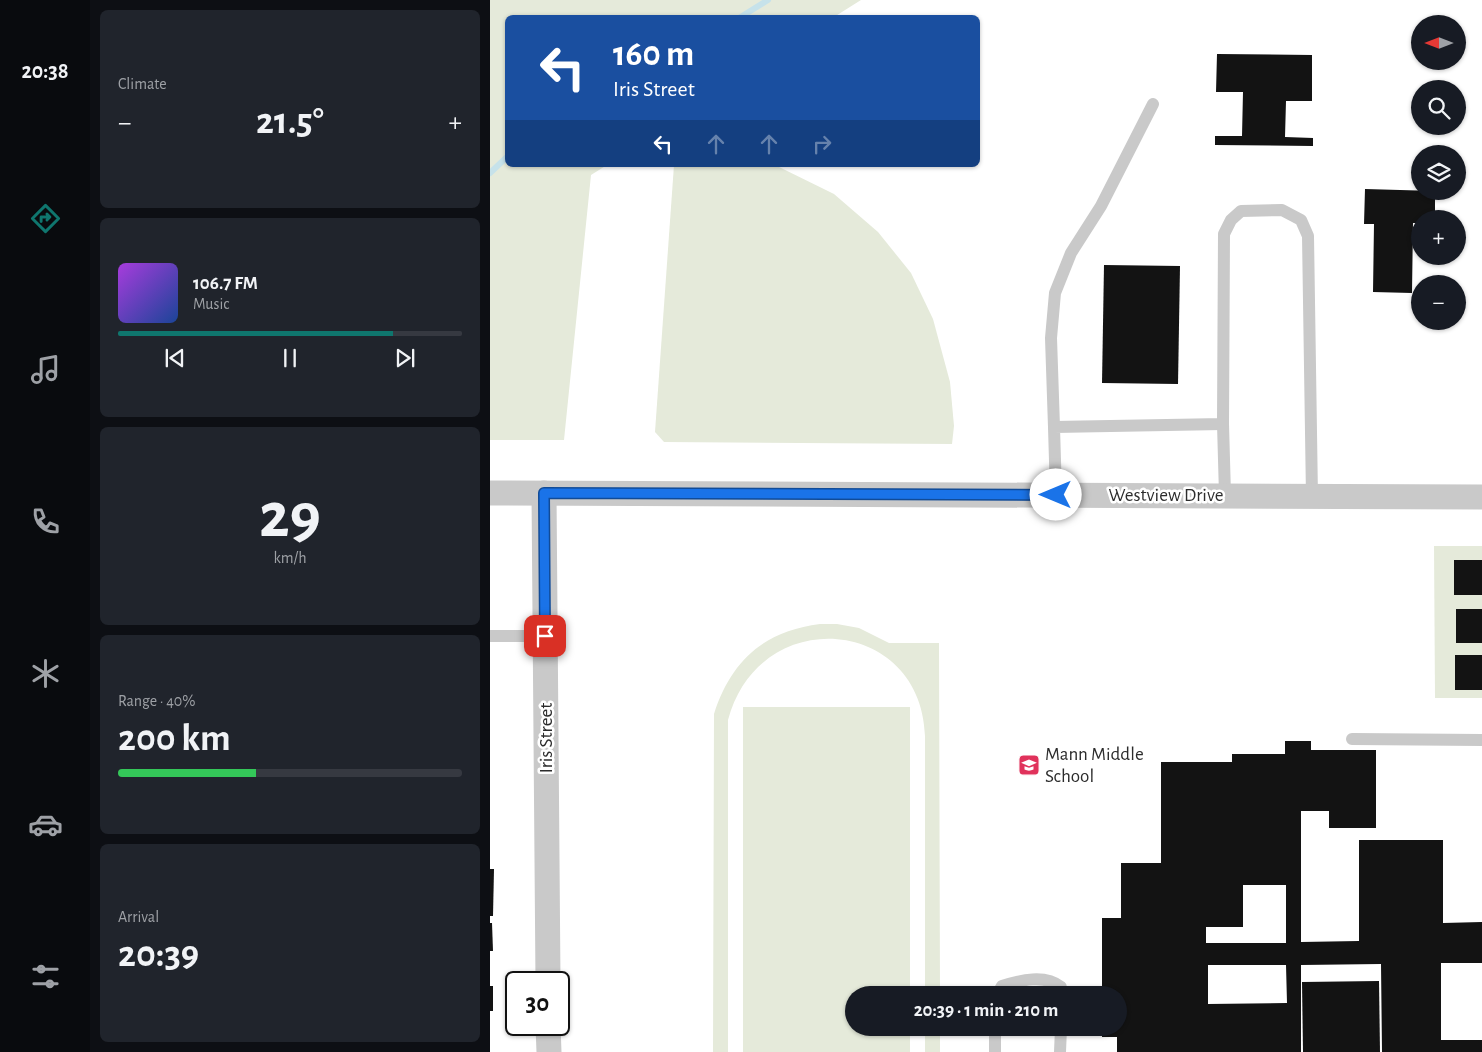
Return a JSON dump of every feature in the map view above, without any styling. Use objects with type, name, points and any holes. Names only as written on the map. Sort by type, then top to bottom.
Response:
[{"type":"street","name":"Westview Drive","points":[[490,493],[1482,497]]},
{"type":"street","name":"Iris Street","points":[[544,493],[548,971]]},
{"type":"street","points":[[548,1036],[549,1052]]},
{"type":"lane","points":[[1056,495],[1051,338],[1055,293],[1071,253],[1101,206],[1153,104]]},
{"type":"lane","points":[[1225,495],[1223,424],[1224,234],[1231,220],[1241,211],[1282,210],[1301,220],[1308,236],[1312,496]]},
{"type":"lane","points":[[1054,427],[1223,424]]},
{"type":"lane","points":[[490,636],[545,636]]},
{"type":"lane","points":[[1352,739],[1482,740]]},
{"type":"lane","points":[[1002,986],[1021,980],[1053,981],[1060,986]]},
{"type":"lane","points":[[995,1036],[995,1052]]},
{"type":"lane","points":[[1060,1052],[1061,1036]]},
{"type":"green space","points":[[490,0],[861,0],[837,15],[505,15],[505,167],[604,167],[591,175],[564,440],[490,440]]},
{"type":"green space","points":[[674,167],[779,167],[834,194],[878,232],[911,273],[933,319],[950,382],[954,426],[952,444],[664,442],[655,432]]},
{"type":"green space","points":[[1434,546],[1482,546],[1482,698],[1435,698]]},
{"type":"green space","points":[[820,624],[837,624],[859,628],[889,643],[939,643],[940,986],[925,986],[925,736],[917,696],[897,666],[869,647],[837,639],[803,642],[771,656],[745,682],[728,720],[728,1052],[713,1052],[714,714],[721,695],[730,679],[740,664],[752,652],[782,634]]},
{"type":"green space","points":[[743,707],[910,707],[910,986],[845,986],[845,1036],[910,1036],[910,1052],[743,1052]]},
{"type":"green space","points":[[925,1036],[940,1036],[940,1052],[925,1052]]},
{"type":"building","points":[[1217,54],[1312,55],[1312,101],[1286,101],[1285,137],[1313,138],[1313,146],[1215,145],[1215,136],[1242,136],[1243,92],[1216,92]]},
{"type":"building","points":[[1365,189],[1411,190],[1411,200],[1435,200],[1435,210],[1411,210],[1411,293],[1373,292],[1374,224],[1364,224]]},
{"type":"building","points":[[1104,265],[1180,266],[1178,384],[1102,383]]},
{"type":"building","points":[[1454,560],[1482,560],[1482,595],[1454,595]]},
{"type":"building","points":[[1456,609],[1482,609],[1482,643],[1456,643]]},
{"type":"building","points":[[1455,655],[1482,655],[1482,690],[1455,690]]},
{"type":"building","points":[[1285,741],[1311,741],[1311,750],[1376,750],[1376,828],[1329,828],[1329,811],[1301,811],[1301,942],[1359,941],[1359,840],[1443,840],[1443,923],[1482,922],[1482,963],[1441,963],[1441,1040],[1482,1040],[1482,1052],[1382,1052],[1381,964],[1301,965],[1301,1052],[1117,1052],[1117,1037],[1102,1037],[1127,1036],[1127,986],[1102,986],[1102,918],[1121,918],[1121,863],[1161,863],[1161,762],[1232,762],[1232,754],[1285,754]],"holes":[[[1243,885],[1286,885],[1286,943],[1206,943],[1206,927],[1243,927]],[[1208,965],[1286,965],[1287,1003],[1208,1004]]]},
{"type":"building","points":[[490,869],[494,869],[493,916],[490,916]]},
{"type":"building","points":[[490,923],[492,923],[493,951],[490,951]]},
{"type":"building","points":[[1379,981],[1380,1052],[1303,1052],[1302,982]]},
{"type":"building","points":[[490,986],[493,986],[493,1011],[490,1011]]},
{"type":"waterway","points":[[744,15],[768,0]]},
{"type":"waterway","points":[[490,173],[505,159]]},
{"type":"place","name":"Mann Middle School","points":[[1029,765]]},
{"type":"route","points":[[545,636],[544,493],[1056,495]]}]
